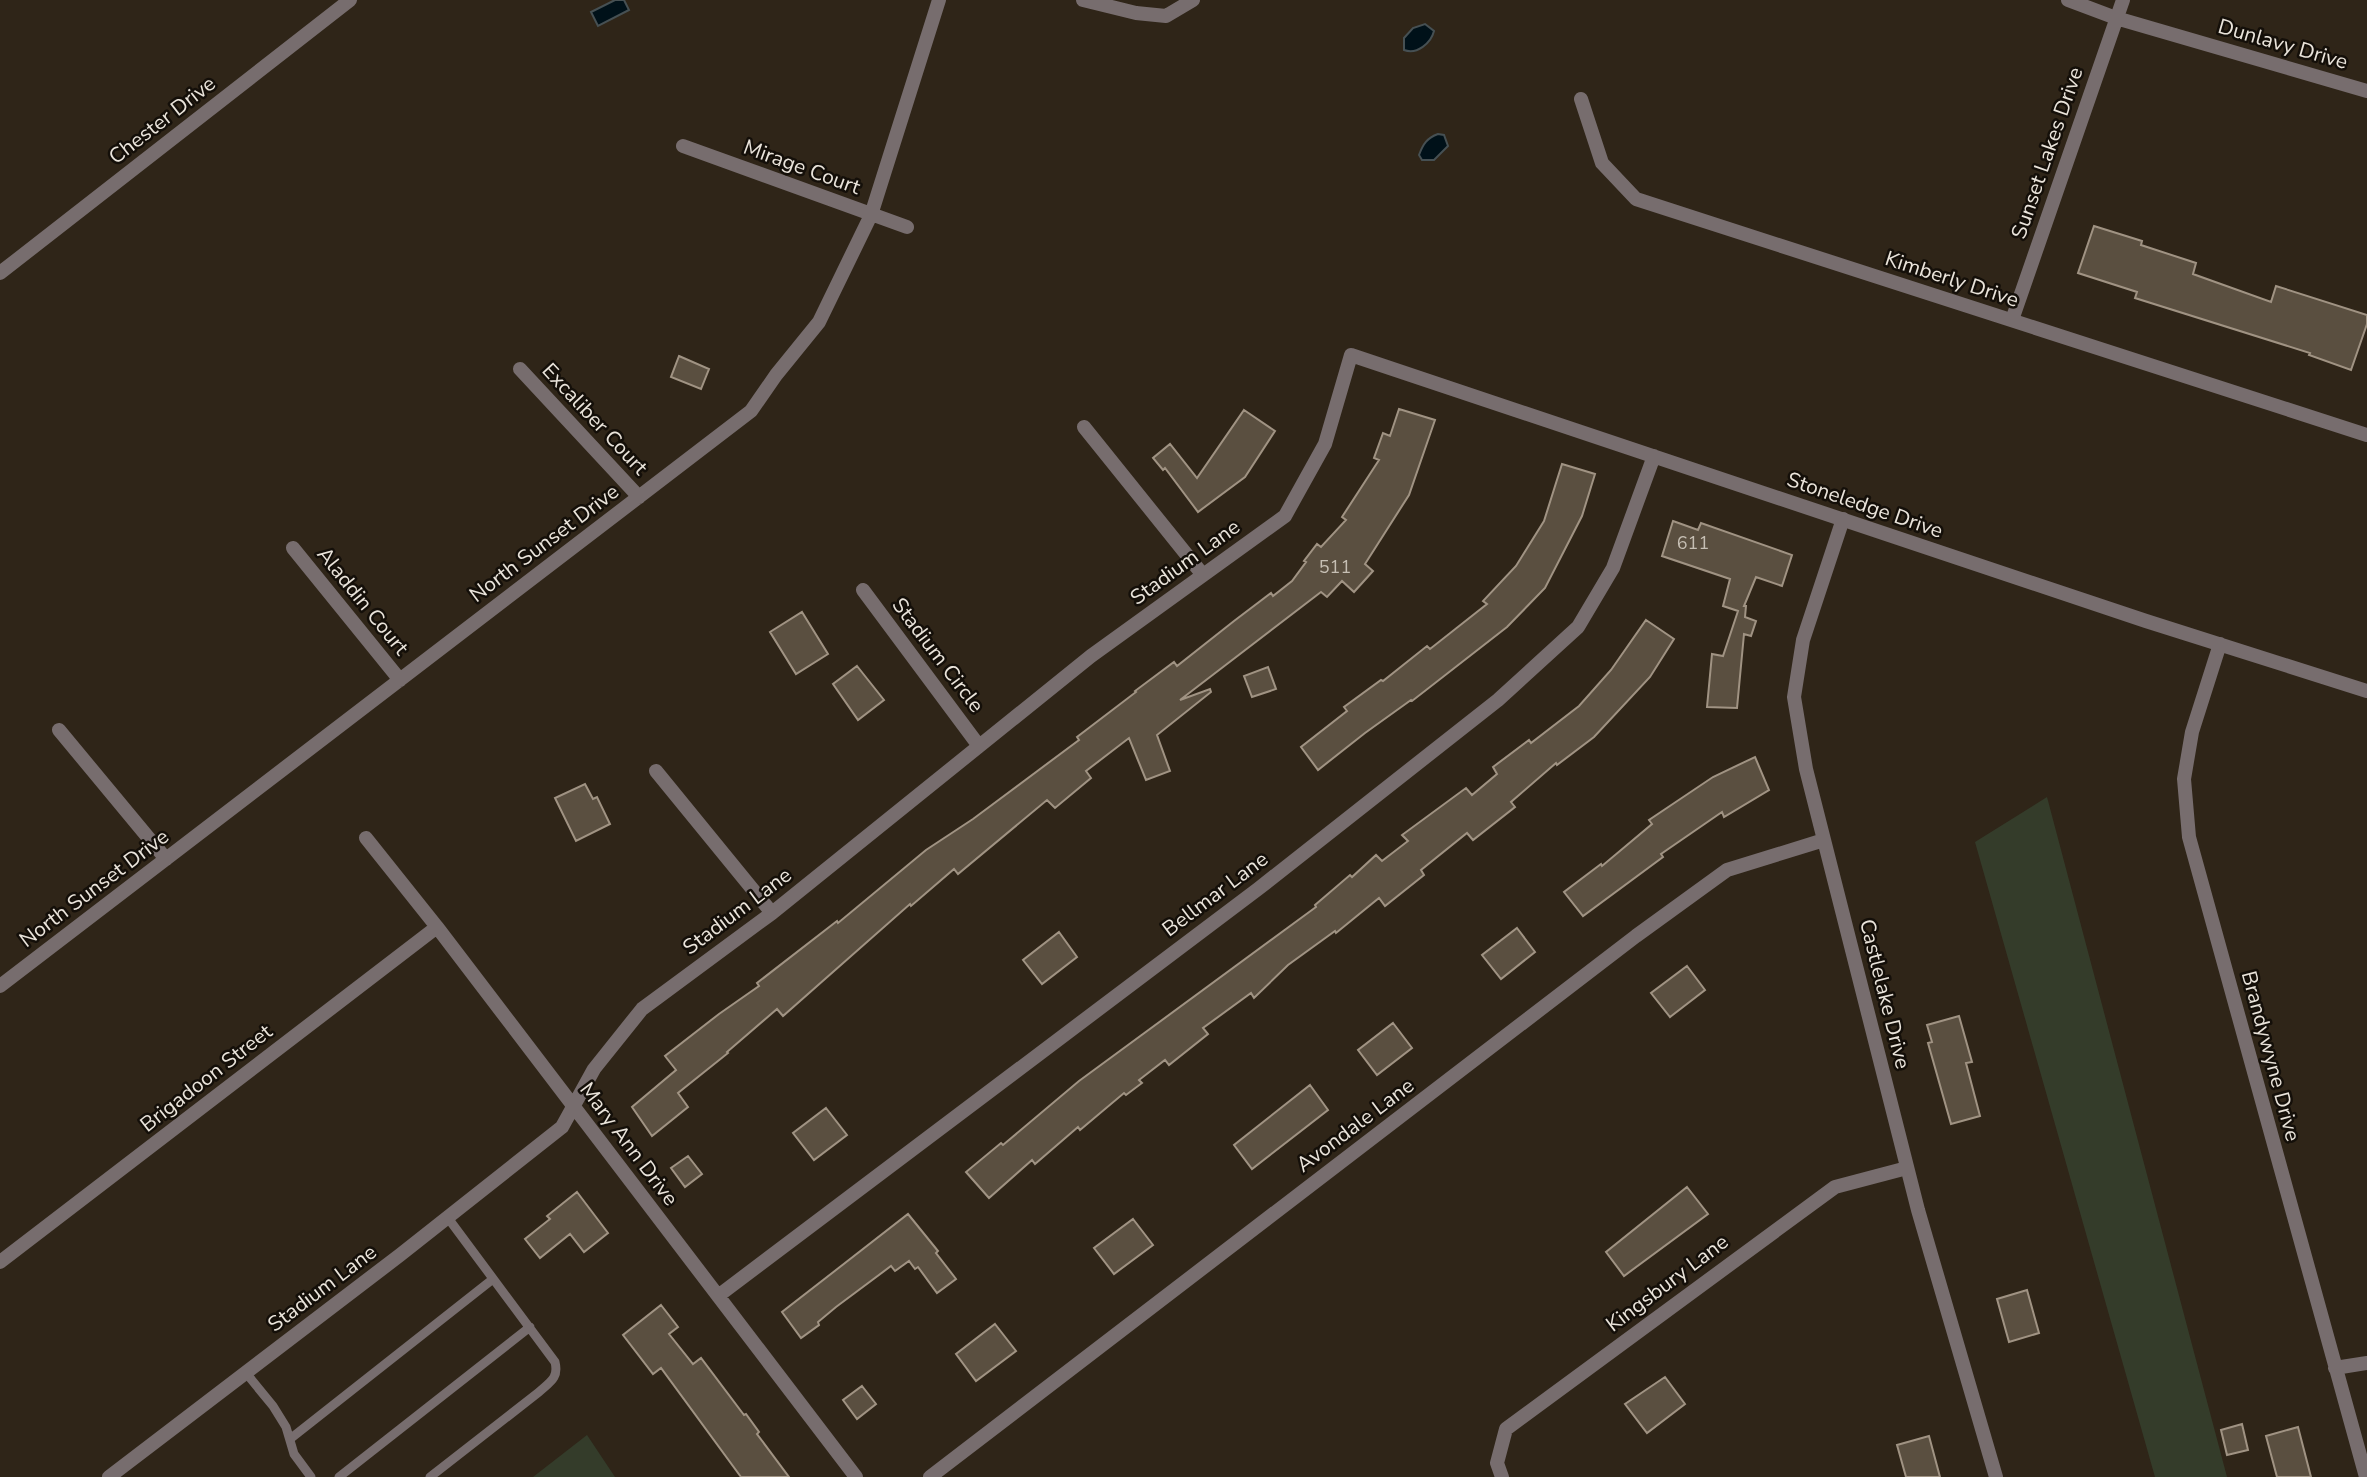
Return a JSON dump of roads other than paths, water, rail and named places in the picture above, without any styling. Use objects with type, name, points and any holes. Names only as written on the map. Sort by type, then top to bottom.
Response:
[{"type":"street","name":"Chester Drive","points":[[0,273],[350,0]]},
{"type":"street","name":"North Sunset Drive","points":[[0,986],[751,411],[819,321],[871,215],[939,0]]},
{"type":"street","points":[[1083,0],[1136,13],[1166,16],[1194,0]]},
{"type":"street","name":"Dunlavy Drive","points":[[2068,0],[2116,18],[2367,91]]},
{"type":"street","name":"Sunset Lakes Drive","points":[[2012,320],[2123,0]]},
{"type":"street","name":"Kimberly Drive","points":[[1581,99],[1602,163],[1636,199],[2367,435]]},
{"type":"street","name":"Mirage Court","points":[[682,146],[907,227]]},
{"type":"street","name":"Stoneledge Drive","points":[[1351,355],[2367,691]]},
{"type":"street","name":"Stadium Lane","points":[[109,1477],[562,1127],[594,1069],[642,1009],[772,913],[1091,656],[1285,516],[1325,444],[1351,355]]},
{"type":"street","name":"Excaliber Court","points":[[520,369],[639,497]]},
{"type":"street","points":[[1084,427],[1203,575]]},
{"type":"street","name":"Bellmar Lane","points":[[718,1296],[1258,889],[1498,700],[1578,627],[1613,568],[1654,456]]},
{"type":"street","name":"Castlelake Drive","points":[[1843,519],[1803,640],[1794,697],[1806,769],[1907,1168],[1996,1477]]},
{"type":"street","name":"Aladdin Court","points":[[293,548],[400,680]]},
{"type":"street","name":"Stadium Circle","points":[[863,590],[979,746]]},
{"type":"street","name":"Brandywyne Drive","points":[[2220,644],[2190,744],[2184,779],[2189,837],[2365,1477]]},
{"type":"street","points":[[59,730],[166,859]]},
{"type":"street","points":[[656,771],[772,913]]},
{"type":"street","name":"Mary Ann Drive","points":[[366,838],[437,927],[856,1477]]},
{"type":"street","name":"Avondale Lane","points":[[930,1477],[1625,944],[1727,870],[1824,840]]},
{"type":"street","name":"Brigadoon Street","points":[[0,1262],[437,927]]},
{"type":"street","name":"Kingsbury Lane","points":[[1502,1477],[1497,1463],[1506,1429],[1835,1186],[1907,1168]]},
{"type":"street","points":[[2335,1368],[2367,1363]]},
{"type":"lane","points":[[430,1477],[556,1377],[555,1362],[447,1218]]},
{"type":"lane","points":[[290,1440],[494,1279]]},
{"type":"lane","points":[[340,1477],[530,1327]]},
{"type":"lane","points":[[246,1373],[273,1406],[286,1427],[294,1454],[311,1477]]}]
